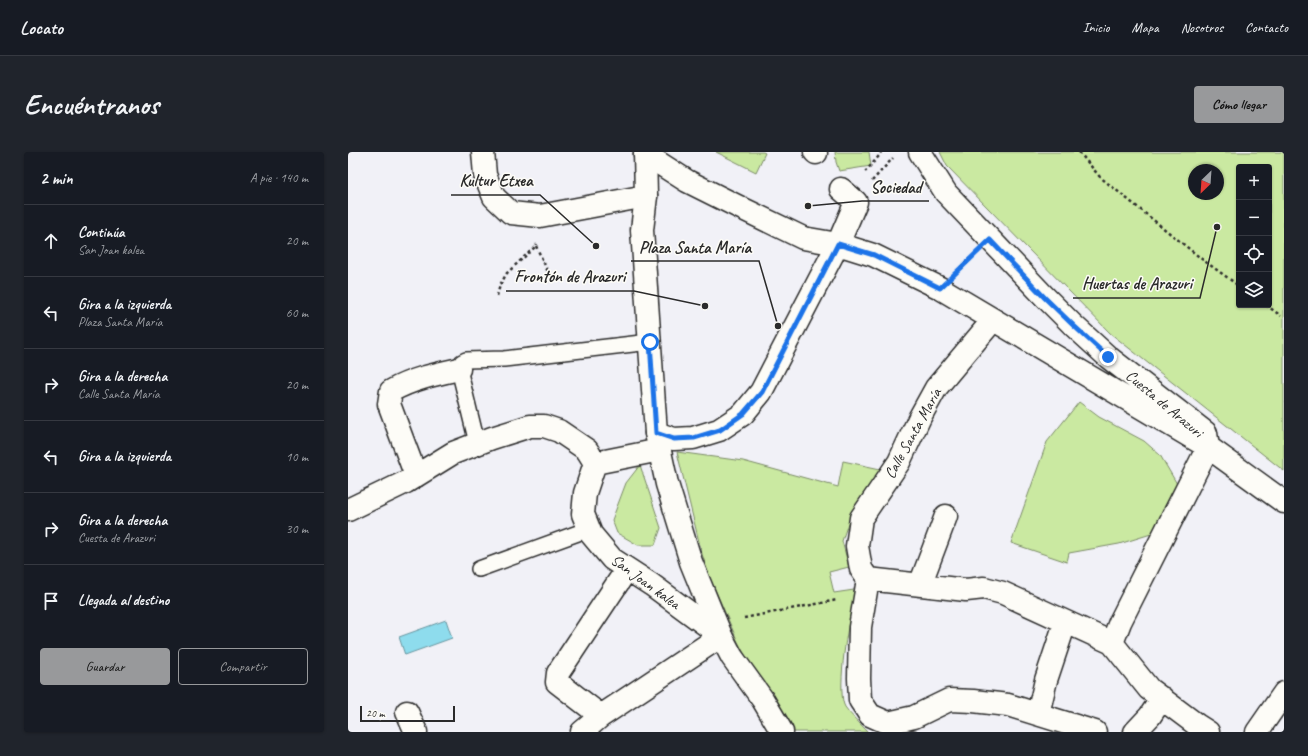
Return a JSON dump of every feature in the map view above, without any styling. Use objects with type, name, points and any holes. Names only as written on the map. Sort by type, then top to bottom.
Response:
[{"type":"street","points":[[483,152],[485,175],[494,197],[511,213],[540,216],[646,196]]},
{"type":"street","name":"Cuesta de Arazuri","points":[[920,152],[946,193],[1045,298],[1074,326],[1132,376],[1206,433],[1208,447]]},
{"type":"street","points":[[645,153],[687,181],[803,238],[838,244],[874,255],[940,288],[1208,447],[1284,502]]},
{"type":"street","name":"San Joan kalea","points":[[645,153],[646,196],[642,230],[658,441],[667,484],[691,562],[721,636],[732,657],[763,700],[782,732]]},
{"type":"street","points":[[348,510],[406,482],[453,453],[477,443],[530,426],[544,426],[559,431],[587,450],[595,463],[658,441],[694,438],[720,430],[743,414],[762,392],[838,244],[849,195]]},
{"type":"street","name":"Calle Santa María","points":[[866,587],[857,546],[861,518],[899,462],[920,417],[936,388],[993,320]]},
{"type":"street","points":[[416,476],[389,404],[392,391],[400,386],[459,369]]},
{"type":"street","points":[[1112,643],[1120,622],[1208,447]]},
{"type":"street","name":"San Joan kalea","points":[[595,463],[585,493],[583,514],[591,534],[612,559],[652,585],[721,636]]},
{"type":"street","points":[[920,586],[946,516]]},
{"type":"street","points":[[601,716],[557,682],[558,673],[627,569]]},
{"type":"street","points":[[1096,732],[1008,705],[973,701],[949,700],[914,717],[888,723],[870,715],[860,700],[859,678],[860,627],[866,587],[920,586],[966,590],[984,588],[1003,593],[1065,623],[1112,643],[1150,689],[1208,732]]},
{"type":"street","points":[[1038,714],[1046,680],[1065,623]]},
{"type":"street","points":[[582,732],[601,716],[721,636]]},
{"type":"street","points":[[1257,732],[1284,693]]},
{"type":"street","points":[[1135,732],[1150,716],[1162,698]]},
{"type":"street","points":[[407,712],[416,732]]},
{"type":"lane","points":[[477,443],[459,369],[462,362],[466,360],[504,359],[650,342]]},
{"type":"lane","points":[[479,569],[589,529]]},
{"type":"path","points":[[1079,152],[1100,178],[1203,260],[1236,284]]},
{"type":"path","points":[[849,195],[871,182],[895,157]]},
{"type":"path","points":[[540,216],[536,246],[548,272],[547,283]]},
{"type":"path","points":[[940,288],[990,240]]},
{"type":"path","points":[[497,296],[506,272],[536,246]]},
{"type":"path","points":[[1270,308],[1281,316]]},
{"type":"path","points":[[740,619],[866,587]]},
{"type":"green space","points":[[716,152],[763,152],[765,153],[756,172]]},
{"type":"green space","points":[[835,152],[869,152],[871,166],[839,171]]},
{"type":"green space","points":[[940,152],[1284,152],[1284,471],[1110,333],[947,166]]},
{"type":"green space","points":[[1079,402],[1099,417],[1144,441],[1160,455],[1177,484],[1165,516],[1151,534],[1119,544],[1069,553],[1067,562],[1011,543],[1047,442]]},
{"type":"green space","points":[[677,452],[743,461],[838,487],[843,461],[885,470],[848,523],[842,541],[849,567],[829,572],[834,593],[854,590],[857,604],[851,615],[845,647],[842,676],[843,700],[847,710],[868,732],[794,732],[767,696],[738,642],[710,578],[702,554]]},
{"type":"green space","points":[[640,465],[661,528],[655,545],[638,545],[617,533],[612,520],[626,483]]},
{"type":"water","points":[[446,620],[452,638],[405,655],[399,637]]},
{"type":"place","name":"Sociedad","points":[[808,206]]},
{"type":"place","name":"Huertas de Arazuri","points":[[1217,227]]},
{"type":"place","name":"Kultur Etxea","points":[[596,246]]},
{"type":"place","name":"Frontón de Arazuri","points":[[705,306]]},
{"type":"place","name":"Plaza Santa María","points":[[778,326]]},
{"type":"route","points":[[650,342],[656,433],[674,439],[694,438],[720,430],[743,414],[762,392],[838,244],[874,255],[940,288],[990,240],[1045,298],[1108,357]]}]
